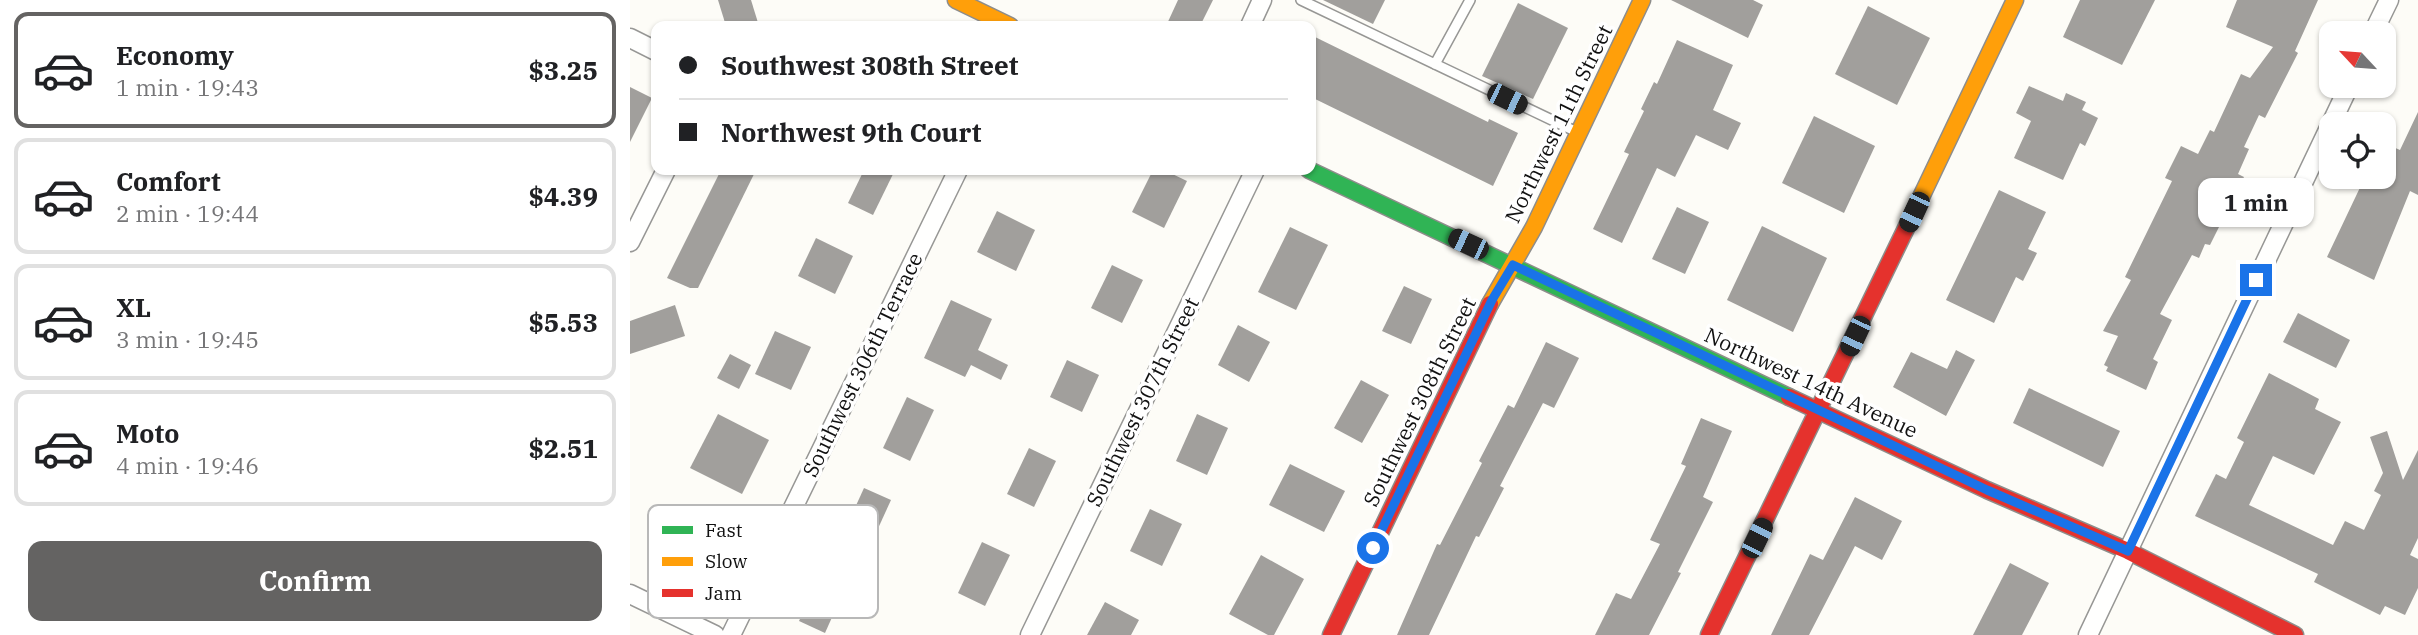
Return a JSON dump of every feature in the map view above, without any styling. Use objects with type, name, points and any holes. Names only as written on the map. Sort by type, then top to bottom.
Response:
[{"type":"street","points":[[956,0],[1000,21]]},
{"type":"street","points":[[1252,21],[1262,0]]},
{"type":"street","name":"Northwest 11th Street","points":[[1513,265],[1642,0]]},
{"type":"street","points":[[1709,635],[1820,411],[2015,0]]},
{"type":"street","points":[[2379,21],[2389,0]]},
{"type":"street","points":[[630,38],[651,48]]},
{"type":"street","points":[[2088,635],[2342,98]]},
{"type":"street","name":"Northwest 14th Avenue","points":[[1316,173],[1987,490],[2128,551],[2295,635]]},
{"type":"street","points":[[630,242],[664,175]]},
{"type":"street","name":"Southwest 306th Terrace","points":[[794,505],[956,175]]},
{"type":"street","name":"Southwest 307th Street","points":[[1030,635],[1253,175]]},
{"type":"street","name":"Southwest 308th Street","points":[[1331,635],[1492,300],[1513,265]]},
{"type":"street","points":[[630,594],[648,603]]},
{"type":"street","points":[[680,618],[715,635]]},
{"type":"street","name":"Southwest 306th Terrace","points":[[731,635],[739,618]]},
{"type":"lane","points":[[1301,0],[1579,133]]},
{"type":"lane","points":[[1436,64],[1470,0]]},
{"type":"building","points":[[718,0],[751,0],[757,21],[724,21]]},
{"type":"building","points":[[1178,0],[1213,0],[1202,21],[1168,21]]},
{"type":"building","points":[[1323,0],[1385,0],[1373,24]]},
{"type":"building","points":[[1671,0],[1753,0],[1763,5],[1748,38]]},
{"type":"building","points":[[2080,0],[2155,0],[2122,65],[2063,37]]},
{"type":"building","points":[[2237,0],[2318,0],[2295,51],[2298,53],[2265,118],[2259,115],[2244,147],[2249,149],[2238,174],[2244,177],[2210,245],[2205,244],[2199,258],[2192,255],[2160,314],[2172,320],[2153,359],[2158,362],[2146,390],[2106,371],[2108,367],[2104,365],[2118,336],[2103,331],[2131,280],[2125,277],[2172,181],[2165,178],[2181,146],[2198,154],[2210,130],[2214,132],[2241,74],[2250,78],[2273,47],[2226,27]]},
{"type":"building","points":[[1518,3],[1568,28],[1533,99],[1482,76]]},
{"type":"building","points":[[1868,6],[1930,38],[1897,105],[1835,74]]},
{"type":"building","points":[[1316,37],[1488,122],[1489,119],[1518,133],[1493,186],[1316,99]]},
{"type":"building","points":[[1677,40],[1733,65],[1713,110],[1741,123],[1728,150],[1696,135],[1675,177],[1657,168],[1622,243],[1593,229],[1629,154],[1624,152],[1644,111],[1641,109],[1654,82],[1657,84]]},
{"type":"building","points":[[2029,86],[2063,101],[2066,93],[2086,102],[2082,110],[2098,118],[2085,146],[2080,143],[2063,180],[2014,158],[2031,121],[2016,113]]},
{"type":"building","points":[[630,87],[651,98],[651,100],[630,142]]},
{"type":"building","points":[[2418,112],[2418,195],[2410,191],[2374,280],[2327,257],[2359,189],[2396,189],[2396,148],[2400,150]]},
{"type":"building","points":[[1814,116],[1875,146],[1844,213],[1782,183]]},
{"type":"building","points":[[718,175],[754,175],[698,288],[690,288],[667,278]]},
{"type":"building","points":[[862,175],[893,175],[873,215],[848,203]]},
{"type":"building","points":[[1150,175],[1174,175],[1187,181],[1164,228],[1132,212]]},
{"type":"building","points":[[1999,190],[2046,212],[2028,249],[2037,253],[2023,281],[2016,277],[1994,323],[1946,300]]},
{"type":"building","points":[[1677,207],[1709,222],[1685,274],[1652,259]]},
{"type":"building","points":[[997,211],[1035,230],[1016,271],[977,252]]},
{"type":"building","points":[[1762,226],[1827,258],[1793,332],[1727,300]]},
{"type":"building","points":[[1290,227],[1328,245],[1296,310],[1258,292]]},
{"type":"building","points":[[816,238],[853,256],[835,294],[798,276]]},
{"type":"building","points":[[1112,265],[1143,280],[1122,323],[1091,308]]},
{"type":"building","points":[[1404,286],[1432,299],[1411,344],[1382,331]]},
{"type":"building","points":[[951,300],[992,319],[978,350],[1008,365],[1001,380],[971,365],[965,377],[924,358]]},
{"type":"building","points":[[675,305],[685,336],[630,354],[630,321]]},
{"type":"building","points":[[2298,313],[2350,340],[2336,368],[2283,342]]},
{"type":"building","points":[[1238,325],[1270,342],[1249,382],[1218,365]]},
{"type":"building","points":[[775,331],[811,347],[791,390],[755,374]]},
{"type":"building","points":[[1546,342],[1579,358],[1554,408],[1543,403],[1500,486],[1504,488],[1479,537],[1476,536],[1429,635],[1397,635],[1437,544],[1440,545],[1482,463],[1479,461],[1508,405],[1514,408]]},
{"type":"building","points":[[1956,350],[1975,360],[1946,416],[1893,387],[1911,352],[1947,369]]},
{"type":"building","points":[[730,354],[751,365],[739,389],[717,378]]},
{"type":"building","points":[[1067,360],[1099,375],[1082,412],[1050,397]]},
{"type":"building","points":[[2269,373],[2319,399],[2315,409],[2341,422],[2314,475],[2273,456],[2249,505],[2333,545],[2345,521],[2364,530],[2381,495],[2374,491],[2383,473],[2370,437],[2387,431],[2403,480],[2418,450],[2418,538],[2410,555],[2418,559],[2418,588],[2405,615],[2385,606],[2380,615],[2314,582],[2318,574],[2195,516],[2216,474],[2226,479],[2244,442],[2237,438]]},
{"type":"building","points":[[1361,380],[1389,395],[1362,443],[1334,428]]},
{"type":"building","points":[[2029,388],[2120,431],[2103,467],[2013,423]]},
{"type":"building","points":[[907,397],[934,410],[910,461],[883,448]]},
{"type":"building","points":[[718,414],[769,440],[742,494],[690,468]]},
{"type":"building","points":[[1197,414],[1228,428],[1207,475],[1176,461]]},
{"type":"building","points":[[1701,418],[1732,431],[1703,497],[1713,502],[1678,572],[1681,573],[1649,635],[1595,635],[1616,593],[1631,599],[1660,544],[1650,540],[1686,466],[1681,464]]},
{"type":"building","points":[[1029,448],[1056,461],[1034,507],[1007,494]]},
{"type":"building","points":[[1290,464],[1345,491],[1324,532],[1269,505]]},
{"type":"building","points":[[864,488],[891,500],[878,528],[878,505],[856,505]]},
{"type":"building","points":[[1855,497],[1902,521],[1882,560],[1855,546],[1809,635],[1771,635],[1810,554],[1823,560]]},
{"type":"building","points":[[1150,509],[1182,524],[1162,566],[1130,551]]},
{"type":"building","points":[[982,542],[1010,555],[985,606],[958,593]]},
{"type":"building","points":[[1261,555],[1304,579],[1274,635],[1268,635],[1229,614]]},
{"type":"building","points":[[2010,563],[2049,583],[2022,635],[1973,635]]},
{"type":"building","points":[[1105,602],[1139,620],[1131,635],[1087,635]]},
{"type":"building","points":[[800,618],[832,618],[825,633],[799,621]]},
{"type":"traffic: fast","points":[[1316,173],[1789,397]]},
{"type":"traffic: slow","points":[[956,0],[1000,21]]},
{"type":"traffic: slow","points":[[1490,304],[1534,227],[1642,0]]},
{"type":"traffic: slow","points":[[1912,216],[2015,0]]},
{"type":"traffic: jam","points":[[1709,635],[1912,216]]},
{"type":"traffic: jam","points":[[1331,635],[1490,304]]},
{"type":"traffic: jam","points":[[1789,397],[1987,490],[2128,551],[2295,635]]},
{"type":"route","points":[[1373,548],[1492,300],[1513,265],[1987,490],[2128,551],[2256,280]]}]
